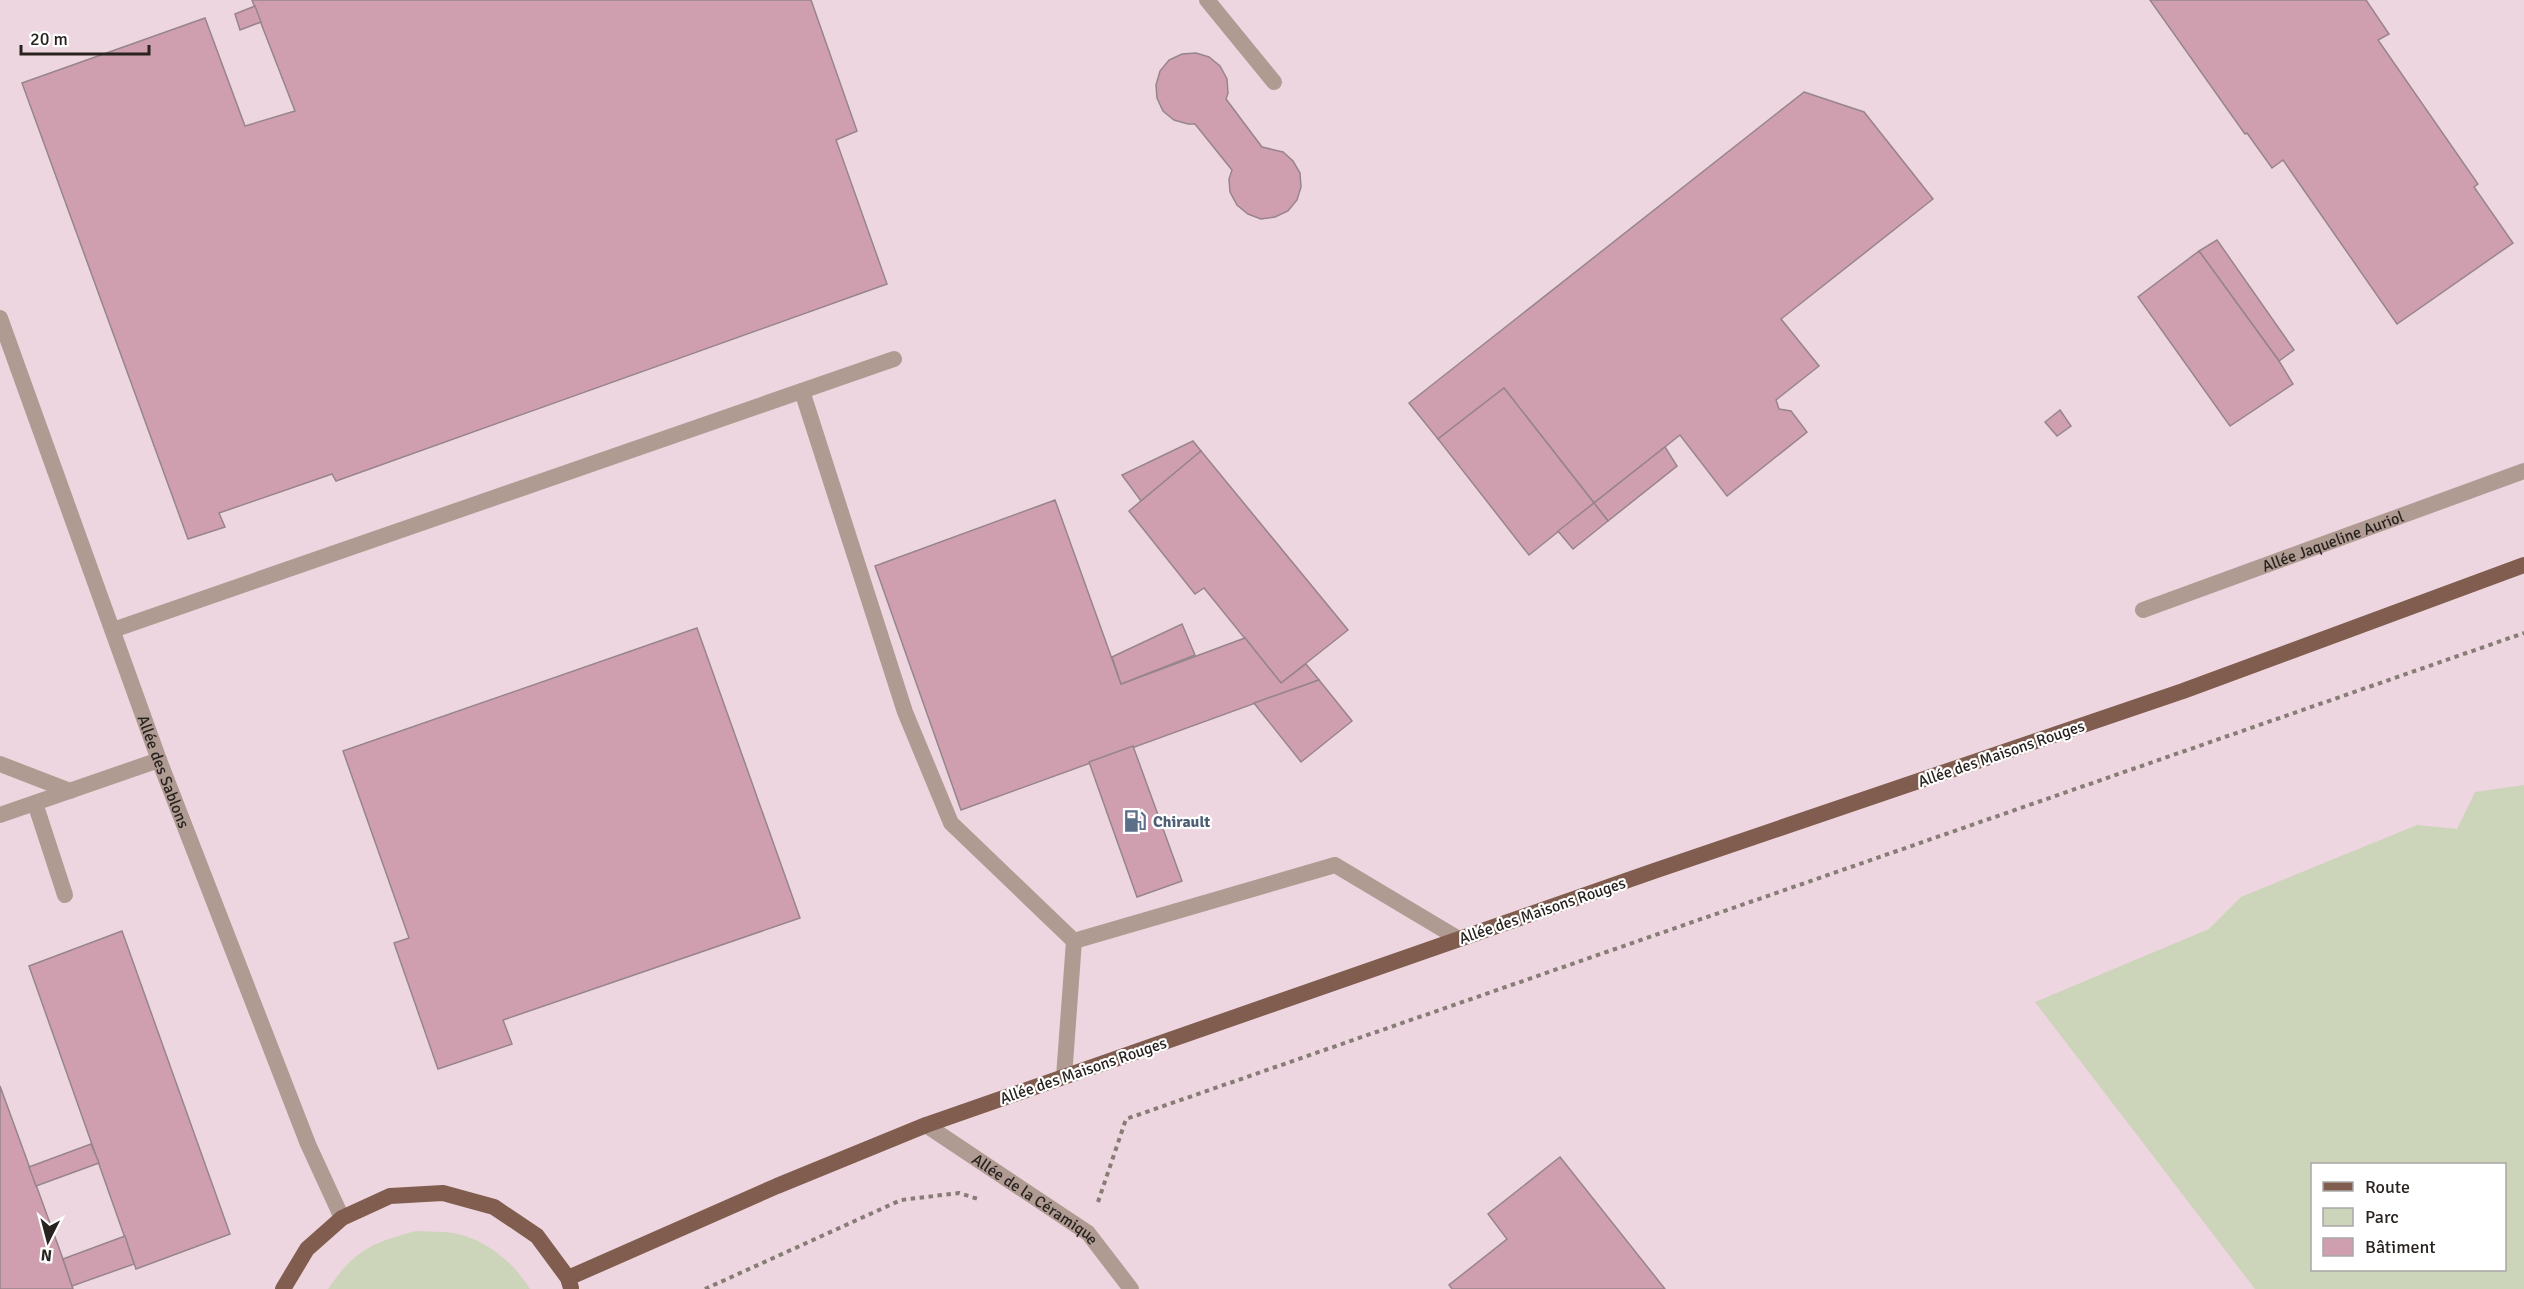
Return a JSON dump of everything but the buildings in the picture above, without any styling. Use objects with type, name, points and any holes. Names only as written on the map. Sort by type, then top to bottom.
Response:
[{"type":"main road","name":"Allée des Maisons Rouges","points":[[570,1283],[777,1186],[926,1125],[1459,939],[2183,691],[2524,565]]},
{"type":"main road","points":[[283,1289],[307,1249],[342,1218],[390,1197],[443,1193],[494,1207],[537,1236],[570,1283]]},
{"type":"street","points":[[1207,0],[1274,82]]},
{"type":"street","name":"Allée des Sablons","points":[[0,318],[159,760],[308,1144],[342,1218]]},
{"type":"street","points":[[112,630],[894,359]]},
{"type":"street","points":[[802,391],[904,712],[951,823],[1074,941]]},
{"type":"street","name":"Allée Jaqueline Auriol","points":[[2143,610],[2524,471]]},
{"type":"street","points":[[0,815],[159,760]]},
{"type":"street","points":[[0,764],[70,791]]},
{"type":"street","points":[[34,803],[65,895]]},
{"type":"street","points":[[1074,941],[1335,865],[1459,939]]},
{"type":"street","points":[[1064,1077],[1074,941]]},
{"type":"street","name":"Allée de la Céramique","points":[[926,1125],[1088,1233],[1131,1289]]},
{"type":"path","points":[[1088,1233],[1126,1119],[2524,633]]},
{"type":"path","points":[[705,1289],[901,1200],[959,1193],[980,1200]]},
{"type":"shaded area","points":[[0,0],[2524,0],[2524,1289],[0,1289]]},
{"type":"green space","points":[[2524,785],[2524,1289],[2255,1289],[2035,1002],[2209,929],[2241,897],[2417,825],[2457,829],[2475,792]]},
{"type":"green space","points":[[416,1231],[453,1233],[477,1240],[507,1261],[530,1289],[328,1289],[347,1265],[365,1250]]},
{"type":"place","name":"Chirault","points":[[1135,821]]}]
